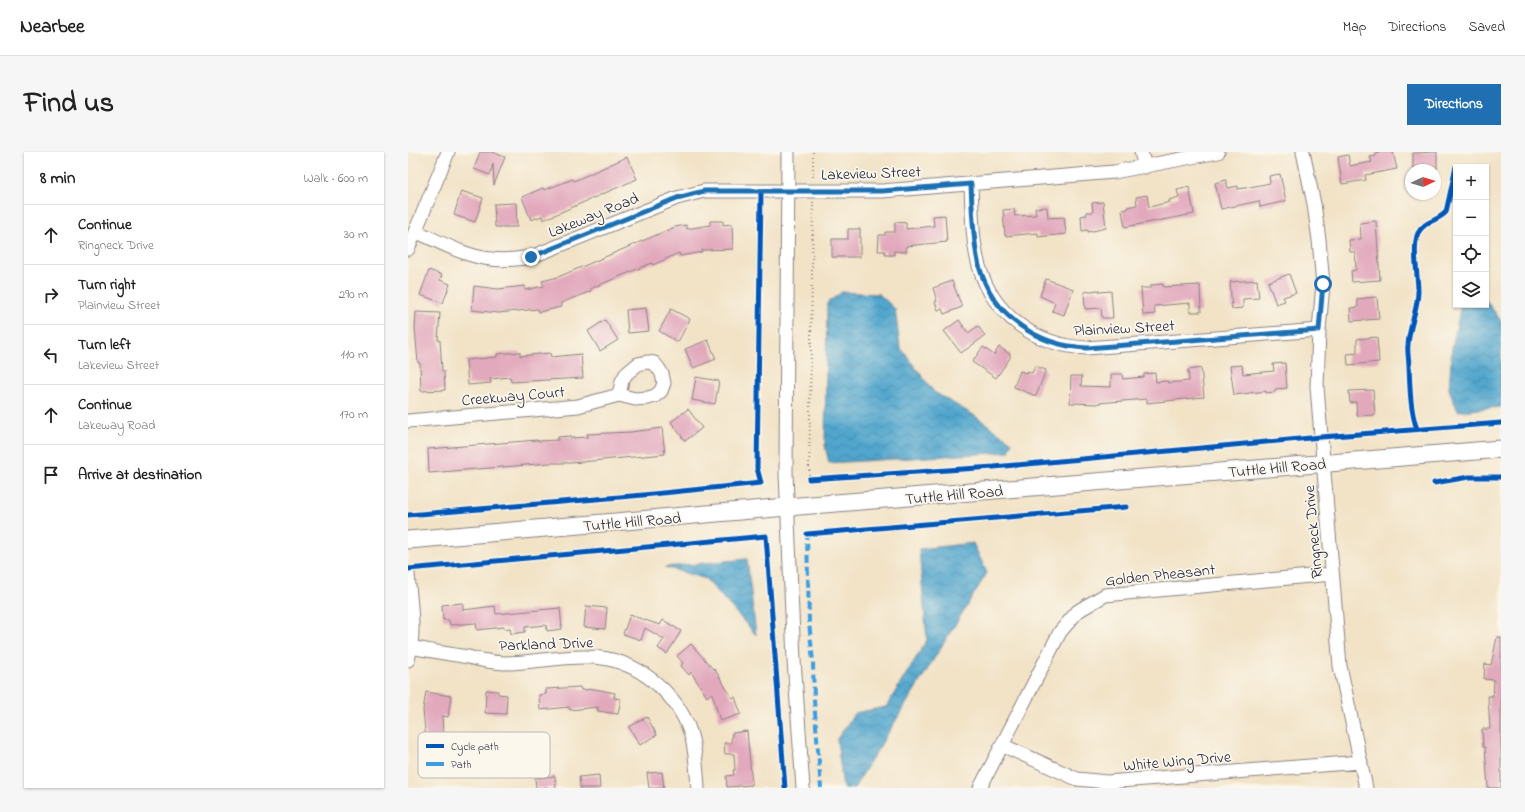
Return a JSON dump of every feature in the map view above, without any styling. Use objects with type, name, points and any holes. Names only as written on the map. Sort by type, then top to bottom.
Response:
[{"type":"main road","name":"Tuttle Hill Road","points":[[408,540],[787,507],[1501,449]]},
{"type":"street","points":[[408,248],[448,152]]},
{"type":"street","points":[[788,152],[785,412],[787,507],[794,660],[803,788]]},
{"type":"street","points":[[1141,152],[1144,167]]},
{"type":"street","name":"Lakeview Street","points":[[787,191],[882,191],[1114,172],[1218,152]]},
{"type":"street","name":"Ringneck Drive","points":[[1303,152],[1314,204],[1323,284],[1319,330],[1317,387],[1340,666],[1366,788]]},
{"type":"street","name":"Plainview Street","points":[[971,184],[977,259],[987,286],[998,304],[1014,321],[1030,333],[1045,340],[1065,346],[1087,348],[1319,330]]},
{"type":"street","name":"Lakeway Road","points":[[415,231],[465,252],[490,259],[508,260],[531,257],[677,198],[704,191],[787,191]]},
{"type":"street","name":"Creekway Court","points":[[408,421],[578,406],[619,395]]},
{"type":"street","points":[[408,574],[412,620],[409,653]]},
{"type":"street","name":"Golden Pheasant","points":[[980,788],[1060,632],[1078,611],[1105,595],[1332,574]]},
{"type":"street","name":"Parkland Drive","points":[[409,653],[503,663],[589,657],[619,662],[638,671],[655,682],[674,701],[686,721],[693,742],[698,788]]},
{"type":"street","name":"White Wing Drive","points":[[1002,745],[1077,779],[1107,782],[1361,762]]},
{"type":"path","points":[[809,479],[813,152]]},
{"type":"water","points":[[842,292],[879,294],[895,309],[900,347],[934,392],[975,416],[1012,442],[1009,452],[829,463],[825,445],[827,303]]},
{"type":"water","points":[[1489,304],[1501,321],[1501,407],[1458,411],[1449,389],[1452,348],[1460,308],[1489,308]]},
{"type":"water","points":[[973,543],[987,573],[854,788],[843,788],[837,739],[855,713],[886,707],[927,640],[919,549]]},
{"type":"water","points":[[747,559],[756,635],[706,579],[665,567]]},
{"type":"building","points":[[480,152],[492,152],[505,157],[494,185],[493,163],[490,175],[474,169]]},
{"type":"building","points":[[1393,152],[1397,169],[1365,175],[1366,180],[1342,184],[1338,157],[1348,155],[1350,166],[1372,162],[1370,157],[1376,156],[1375,153]]},
{"type":"building","points":[[1437,152],[1437,164],[1413,164],[1413,153]]},
{"type":"building","points":[[627,157],[637,179],[543,220],[542,216],[531,220],[522,197],[543,188],[544,190],[573,179],[574,181]]},
{"type":"building","points":[[1280,174],[1286,201],[1260,207],[1259,201],[1221,209],[1215,183],[1226,180],[1228,188],[1238,186],[1238,189],[1270,183],[1269,176]]},
{"type":"building","points":[[1189,187],[1194,214],[1125,227],[1122,210],[1128,209],[1127,207],[1137,205],[1136,197],[1147,195],[1149,207],[1170,202],[1169,200],[1179,197],[1177,190]]},
{"type":"building","points":[[461,191],[483,198],[475,222],[454,215]]},
{"type":"building","points":[[1103,202],[1106,228],[1088,232],[1088,230],[1082,231],[1081,216],[1087,215],[1086,212],[1093,212],[1092,203]]},
{"type":"building","points":[[516,203],[517,227],[495,227],[494,204]]},
{"type":"building","points":[[1047,207],[1048,218],[1064,217],[1066,234],[1038,237],[1038,233],[1005,236],[1003,210],[1014,209],[1015,216],[1036,215],[1035,208]]},
{"type":"building","points":[[945,215],[947,242],[906,246],[906,252],[894,251],[894,255],[885,255],[885,251],[878,251],[879,235],[885,235],[885,232],[895,232],[895,222],[906,223],[906,229],[934,226],[933,216]]},
{"type":"building","points":[[710,221],[723,221],[723,225],[732,224],[733,249],[702,250],[702,252],[680,256],[679,253],[653,265],[652,263],[590,289],[591,291],[561,303],[561,307],[539,312],[538,309],[498,313],[472,310],[474,286],[498,289],[525,286],[525,290],[544,286],[542,281],[558,277],[675,227],[686,225],[687,229],[710,225]]},
{"type":"building","points":[[1376,221],[1380,280],[1352,282],[1351,271],[1356,270],[1355,252],[1350,252],[1349,240],[1361,239],[1360,223]]},
{"type":"building","points":[[848,229],[860,229],[860,257],[832,257],[832,239],[848,239]]},
{"type":"building","points":[[429,270],[442,275],[440,280],[450,284],[443,303],[420,295]]},
{"type":"building","points":[[1289,274],[1296,293],[1283,297],[1285,301],[1276,304],[1268,282]]},
{"type":"building","points":[[1046,279],[1073,289],[1064,315],[1052,311],[1055,303],[1040,296]]},
{"type":"building","points":[[1257,280],[1259,298],[1243,299],[1243,308],[1232,309],[1230,282]]},
{"type":"building","points":[[952,281],[962,307],[944,314],[942,309],[938,310],[933,288]]},
{"type":"building","points":[[1163,284],[1163,287],[1200,285],[1201,312],[1190,312],[1190,303],[1154,306],[1155,314],[1143,315],[1141,288],[1151,288],[1151,285]]},
{"type":"building","points":[[1098,290],[1099,292],[1111,291],[1113,318],[1102,318],[1101,308],[1085,309],[1084,292]]},
{"type":"building","points":[[1377,297],[1379,319],[1351,321],[1350,308],[1358,307],[1357,299]]},
{"type":"building","points":[[646,308],[649,331],[628,333],[626,310]]},
{"type":"building","points":[[671,309],[690,319],[678,342],[659,331]]},
{"type":"building","points":[[416,312],[440,313],[438,340],[440,340],[445,390],[421,391],[420,363],[418,363],[415,328]]},
{"type":"building","points":[[605,320],[618,340],[600,351],[588,331]]},
{"type":"building","points":[[959,320],[968,333],[978,326],[985,336],[961,353],[944,331]]},
{"type":"building","points":[[1377,337],[1379,362],[1348,365],[1347,354],[1357,353],[1357,339]]},
{"type":"building","points":[[708,340],[716,359],[693,368],[685,349]]},
{"type":"building","points":[[983,347],[994,355],[999,347],[1010,354],[1010,358],[996,378],[972,362]]},
{"type":"building","points":[[520,352],[520,356],[550,353],[551,357],[581,354],[583,378],[511,382],[510,377],[490,379],[491,383],[468,385],[466,360],[497,357],[497,354]]},
{"type":"building","points":[[1285,363],[1287,388],[1275,389],[1275,392],[1266,393],[1266,391],[1234,395],[1230,366],[1242,365],[1243,374],[1274,371],[1273,364]]},
{"type":"building","points":[[1035,366],[1046,370],[1036,396],[1014,387],[1020,371],[1032,373]]},
{"type":"building","points":[[1201,368],[1204,397],[1147,403],[1147,399],[1098,404],[1070,403],[1071,376],[1082,376],[1081,386],[1111,387],[1111,374],[1122,374],[1123,379],[1144,377],[1144,374],[1155,373],[1156,382],[1168,381],[1168,383],[1189,381],[1188,370]]},
{"type":"building","points":[[696,377],[719,381],[715,404],[692,400]]},
{"type":"building","points":[[1373,390],[1375,415],[1357,416],[1356,402],[1350,403],[1349,391]]},
{"type":"building","points":[[688,409],[702,428],[685,441],[671,422]]},
{"type":"building","points":[[662,428],[665,454],[571,463],[550,463],[429,473],[428,449],[537,440],[558,440],[558,437],[588,437],[587,434],[631,432]]},
{"type":"building","points":[[463,603],[463,610],[495,606],[496,614],[560,608],[562,629],[547,631],[546,625],[525,627],[525,632],[511,634],[510,628],[504,629],[504,627],[477,630],[476,623],[450,625],[449,620],[443,620],[442,605]]},
{"type":"building","points":[[586,606],[607,608],[605,629],[584,627]]},
{"type":"building","points":[[630,615],[660,625],[663,620],[681,631],[667,654],[658,648],[664,639],[645,628],[641,640],[623,634]]},
{"type":"building","points":[[1497,637],[1501,637],[1501,788],[1488,788],[1482,729],[1490,729],[1488,696],[1493,696],[1494,680],[1484,679],[1485,664],[1491,665]]},
{"type":"building","points":[[691,644],[713,669],[714,668],[732,698],[735,697],[741,714],[720,721],[712,693],[707,697],[691,672],[689,675],[681,666],[683,663],[677,656]]},
{"type":"building","points":[[580,687],[581,690],[595,689],[615,693],[614,698],[621,699],[618,714],[598,711],[598,707],[570,710],[569,707],[540,710],[539,695],[546,694],[546,689]]},
{"type":"building","points":[[486,690],[498,691],[498,694],[507,695],[506,714],[485,713]]},
{"type":"building","points":[[426,692],[451,696],[448,717],[442,716],[443,732],[425,732],[423,710]]},
{"type":"building","points":[[647,717],[657,735],[640,745],[629,727]]},
{"type":"building","points":[[747,731],[752,785],[727,787],[726,776],[734,775],[734,754],[725,754],[724,743],[731,743],[732,733]]},
{"type":"building","points":[[662,772],[664,788],[649,788],[647,773]]},
{"type":"building","points":[[599,775],[600,788],[580,788],[579,777]]},
{"type":"building","points":[[550,776],[555,776],[556,788],[536,788],[535,778],[550,778]]},
{"type":"marked path","points":[[810,533],[807,534],[809,622],[821,788]]},
{"type":"cycle path","points":[[1417,429],[1410,390],[1408,350],[1410,332],[1418,298],[1415,254],[1416,239],[1418,233],[1427,223],[1446,212],[1453,180]]},
{"type":"cycle path","points":[[408,515],[643,495],[761,483],[757,468],[761,191]]},
{"type":"cycle path","points":[[809,479],[994,467],[1321,437],[1501,423]]},
{"type":"cycle path","points":[[1434,483],[1469,477],[1501,477]]},
{"type":"cycle path","points":[[807,534],[1126,507]]},
{"type":"cycle path","points":[[408,569],[766,536],[785,788]]},
{"type":"route","points":[[531,257],[677,198],[704,191],[882,191],[971,184],[977,259],[982,276],[992,296],[1005,313],[1023,328],[1045,340],[1058,344],[1073,348],[1087,348],[1319,330],[1323,284]]}]
